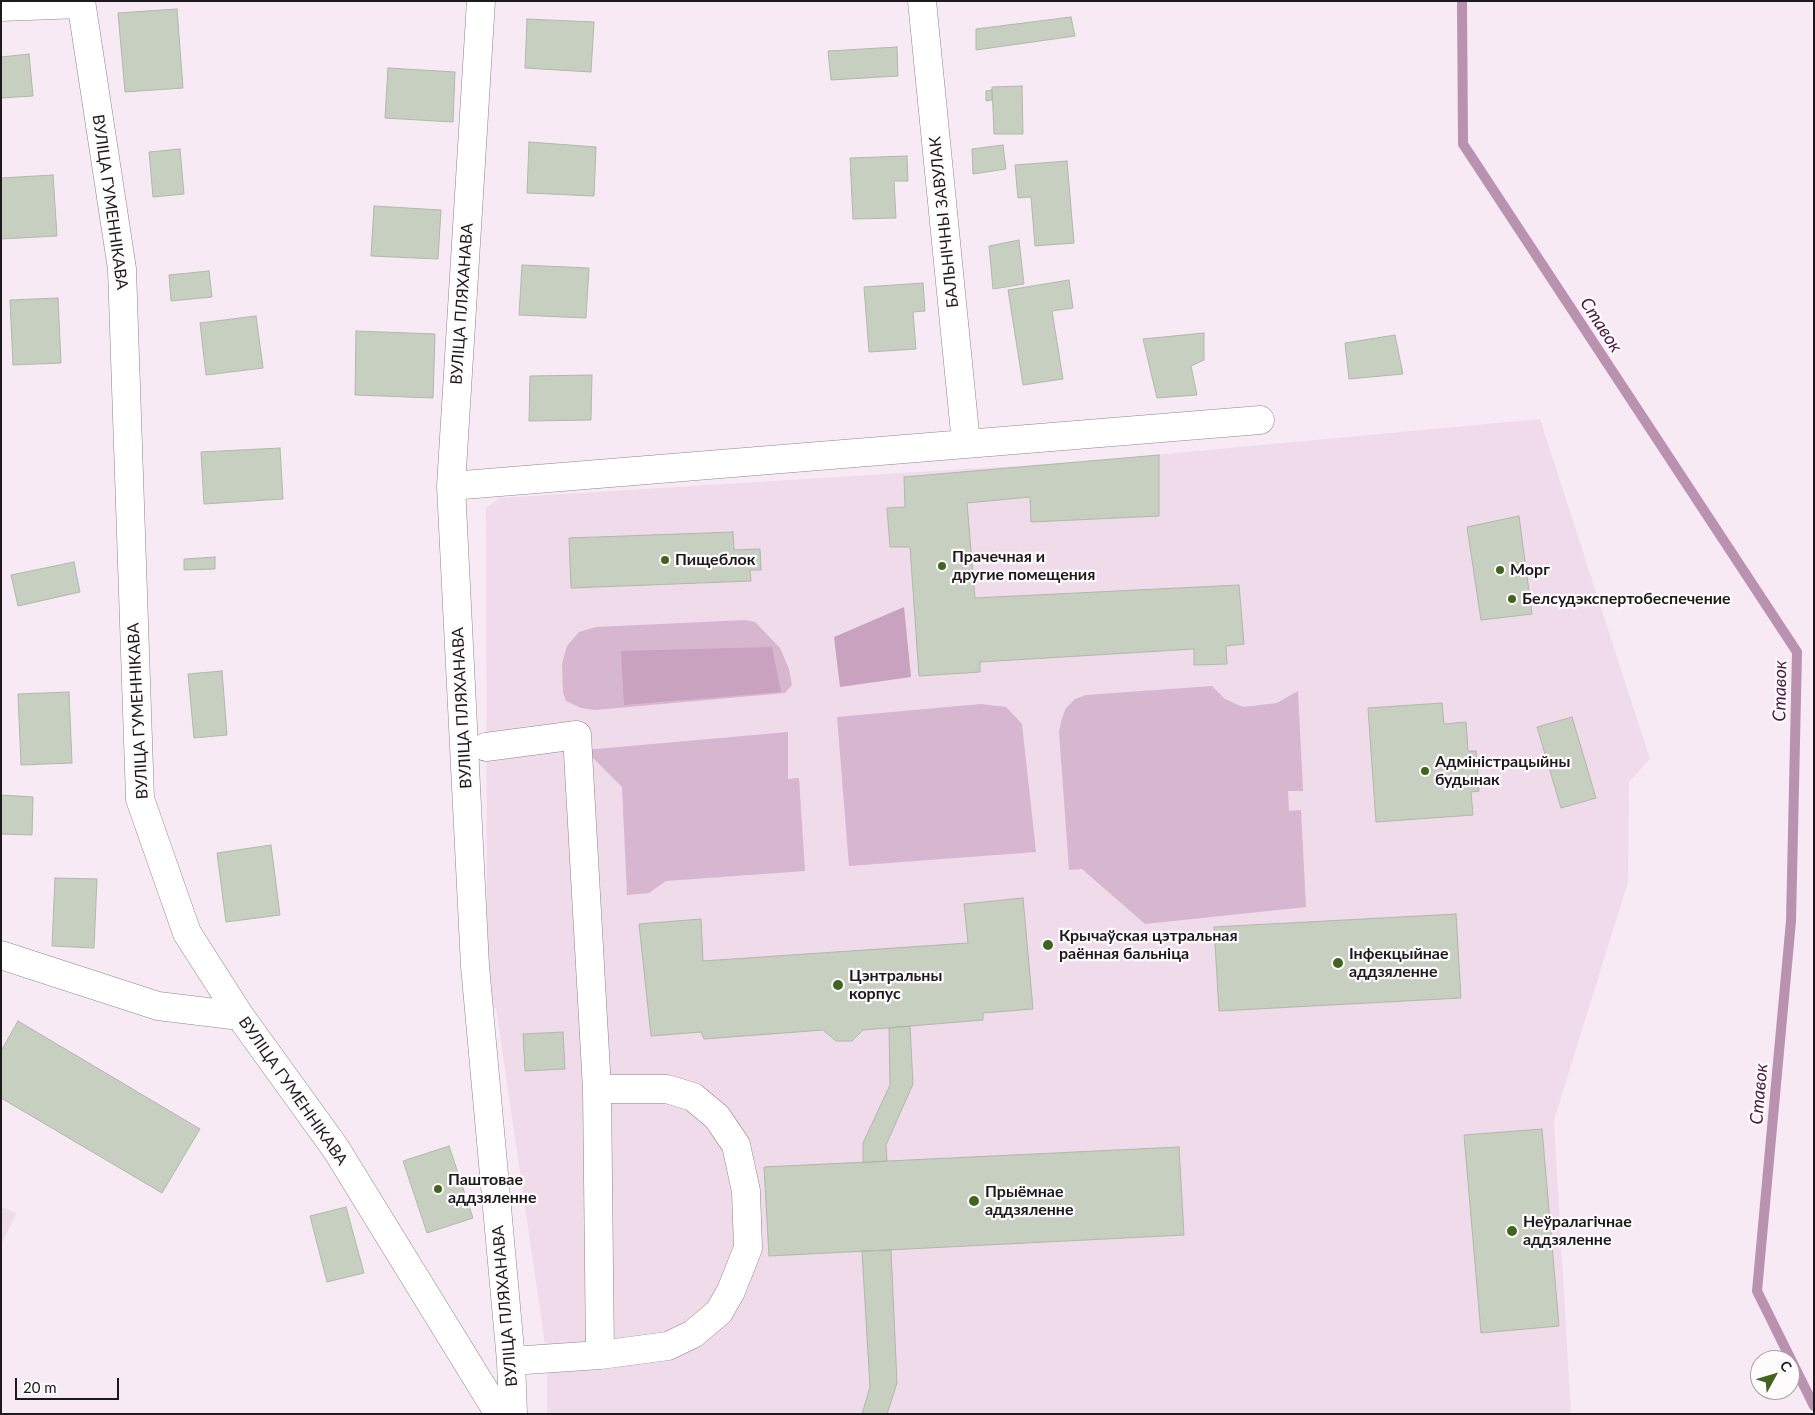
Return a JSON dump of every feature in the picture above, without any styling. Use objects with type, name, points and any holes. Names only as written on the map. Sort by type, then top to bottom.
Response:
[{"type":"street","name":"ВУЛІЦА ПЛЯХАНАВА","points":[[481,1],[451,486],[475,966],[511,1361],[513,1414]]},
{"type":"street","name":"БАЛЬНІЧНЫ ЗАВУЛАК","points":[[922,1],[966,443]]},
{"type":"street","points":[[1,7],[81,3]]},
{"type":"street","name":"ВУЛІЦА ГУМЕННІКАВА","points":[[81,3],[122,269],[140,799],[186,933],[240,1016],[336,1149],[499,1414]]},
{"type":"street","points":[[451,486],[1260,420]]},
{"type":"street","points":[[486,747],[577,735],[597,1089],[600,1355]]},
{"type":"street","points":[[1,955],[158,1006],[240,1016]]},
{"type":"street","points":[[511,1361],[600,1355],[668,1346],[693,1334],[719,1312],[731,1291],[748,1248],[746,1191],[736,1145],[717,1117],[694,1097],[667,1089],[597,1089]]},
{"type":"shaded area","name":"Крычаўская цэтральная раённая бальніца","points":[[1540,419],[1650,759],[1629,782],[1628,882],[1554,1120],[1571,1414],[547,1414],[547,1358],[496,1008],[487,1008],[486,508],[499,498],[1079,462]]},
{"type":"shaded area","points":[[904,607],[911,677],[840,687],[834,637]]},
{"type":"shaded area","points":[[745,620],[755,622],[780,648],[789,669],[792,685],[785,693],[595,710],[581,708],[566,701],[563,692],[562,664],[567,646],[579,632],[596,627]]},
{"type":"shaded area","points":[[772,647],[781,692],[624,705],[621,651]]},
{"type":"shaded area","points":[[1212,686],[1225,699],[1243,707],[1277,703],[1298,691],[1303,791],[1288,791],[1289,811],[1301,810],[1306,907],[1145,924],[1082,869],[1069,870],[1059,732],[1062,718],[1066,708],[1075,699],[1086,695]]},
{"type":"shaded area","points":[[981,704],[1006,707],[1022,724],[1036,852],[849,866],[837,717]]},
{"type":"shaded area","points":[[788,732],[788,779],[799,778],[805,871],[666,881],[649,893],[627,895],[622,787],[585,750]]},
{"type":"shaded area","points":[[1,1207],[16,1213],[1,1246]]},
{"type":"building","points":[[177,9],[183,88],[125,92],[118,13]]},
{"type":"building","points":[[1071,17],[1075,36],[976,50],[976,29]]},
{"type":"building","points":[[527,19],[594,22],[591,72],[525,68]]},
{"type":"building","points":[[897,47],[898,76],[831,80],[828,51]]},
{"type":"building","points":[[29,54],[33,96],[1,98],[1,57]]},
{"type":"building","points":[[388,68],[455,72],[453,122],[385,118]]},
{"type":"building","points":[[1022,86],[1023,134],[994,134],[992,87]]},
{"type":"building","points":[[992,90],[992,100],[986,101],[986,91]]},
{"type":"building","points":[[529,142],[596,147],[594,196],[527,193]]},
{"type":"building","points":[[1003,145],[1006,169],[973,174],[972,149]]},
{"type":"building","points":[[180,149],[184,194],[153,197],[149,152]]},
{"type":"building","points":[[907,156],[908,181],[894,181],[896,218],[853,219],[850,158]]},
{"type":"building","points":[[1067,161],[1074,243],[1035,246],[1031,197],[1018,198],[1015,165]]},
{"type":"building","points":[[53,175],[57,236],[1,239],[1,178]]},
{"type":"building","points":[[374,206],[441,210],[438,259],[371,256]]},
{"type":"building","points":[[1019,240],[1024,284],[993,289],[989,246]]},
{"type":"building","points":[[522,265],[589,268],[586,318],[519,315]]},
{"type":"building","points":[[209,271],[212,297],[171,301],[169,275]]},
{"type":"building","points":[[1069,280],[1073,308],[1052,311],[1063,379],[1023,385],[1008,290]]},
{"type":"building","points":[[923,283],[925,311],[913,312],[916,349],[869,352],[864,287]]},
{"type":"building","points":[[58,298],[61,363],[13,365],[10,300]]},
{"type":"building","points":[[256,316],[263,368],[206,375],[200,323]]},
{"type":"building","points":[[356,331],[435,334],[433,398],[355,395]]},
{"type":"building","points":[[1204,333],[1204,360],[1191,366],[1197,395],[1157,398],[1143,339]]},
{"type":"building","points":[[1395,335],[1403,374],[1349,379],[1345,343]]},
{"type":"building","points":[[592,375],[591,420],[529,421],[530,376]]},
{"type":"building","points":[[280,448],[283,499],[204,504],[201,452]]},
{"type":"building","name":"Прачечная и другие помещения","points":[[1159,455],[1159,516],[1031,522],[1030,497],[967,503],[975,598],[1239,585],[1244,644],[1226,646],[1227,664],[1194,665],[1194,649],[980,662],[980,672],[919,676],[910,547],[890,547],[887,508],[905,507],[904,477]]},
{"type":"building","name":"Морг","points":[[1519,516],[1532,614],[1481,620],[1467,527]]},
{"type":"building","name":"Пищеблок","points":[[733,532],[734,550],[760,549],[761,570],[750,570],[751,581],[571,588],[569,538]]},
{"type":"building","points":[[215,557],[215,569],[184,570],[184,559]]},
{"type":"building","points":[[74,562],[80,592],[18,606],[11,575]]},
{"type":"building","points":[[222,671],[227,735],[194,738],[188,674]]},
{"type":"building","points":[[69,692],[72,763],[21,765],[18,694]]},
{"type":"building","name":"Адміністрацыйны будынак","points":[[1442,703],[1444,724],[1466,722],[1468,751],[1476,751],[1479,791],[1471,792],[1473,815],[1376,822],[1368,708]]},
{"type":"building","points":[[1572,717],[1596,798],[1561,808],[1537,727]]},
{"type":"building","points":[[1,795],[33,797],[32,835],[1,834]]},
{"type":"building","points":[[271,845],[280,915],[226,922],[217,853]]},
{"type":"building","points":[[55,878],[97,879],[94,948],[52,946]]},
{"type":"building","name":"Цэнтральны корпус","points":[[1023,898],[1033,1009],[983,1013],[983,1020],[863,1030],[852,1041],[836,1041],[823,1030],[704,1039],[701,1032],[651,1036],[639,924],[701,919],[703,961],[968,943],[964,904]]},
{"type":"building","name":"Інфекцыйнае аддзяленне","points":[[1456,914],[1461,998],[1219,1011],[1214,927]]},
{"type":"building","points":[[18,1021],[200,1129],[162,1193],[1,1098],[1,1051]]},
{"type":"building","points":[[910,1026],[913,1084],[886,1145],[887,1161],[863,1163],[863,1143],[890,1085],[889,1028]]},
{"type":"building","points":[[563,1032],[565,1069],[525,1071],[523,1034]]},
{"type":"building","name":"Неўралагічнае аддзяленне","points":[[1542,1129],[1559,1326],[1481,1333],[1464,1135]]},
{"type":"building","name":"Паштовае аддзяленне","points":[[449,1146],[473,1218],[427,1233],[403,1161]]},
{"type":"building","name":"Прыёмнае аддзяленне","points":[[1179,1147],[1184,1235],[769,1256],[764,1167]]},
{"type":"building","points":[[346,1207],[364,1273],[327,1282],[310,1216]]},
{"type":"building","points":[[891,1250],[897,1383],[887,1414],[862,1414],[870,1387],[862,1251]]},
{"type":"waterway","name":"Ставок","points":[[1462,1],[1463,144],[1797,652],[1791,921],[1757,1291],[1814,1406]]},
{"type":"place","name":"Пищеблок","points":[[665,560]]},
{"type":"place","name":"Прачечная и другие помещения","points":[[942,566]]},
{"type":"place","name":"Морг","points":[[1500,570]]},
{"type":"place","name":"Белсудэкспертобеспечение","points":[[1512,599]]},
{"type":"place","name":"Адміністрацыйны будынак","points":[[1425,771]]},
{"type":"place","name":"Крычаўская цэтральная раённая бальніца","points":[[1048,945]]},
{"type":"place","name":"Інфекцыйнае аддзяленне","points":[[1338,963]]},
{"type":"place","name":"Цэнтральны корпус","points":[[838,985]]},
{"type":"place","name":"Паштовае аддзяленне","points":[[438,1189]]},
{"type":"place","name":"Прыёмнае аддзяленне","points":[[974,1201]]},
{"type":"place","name":"Неўралагічнае аддзяленне","points":[[1512,1231]]}]
